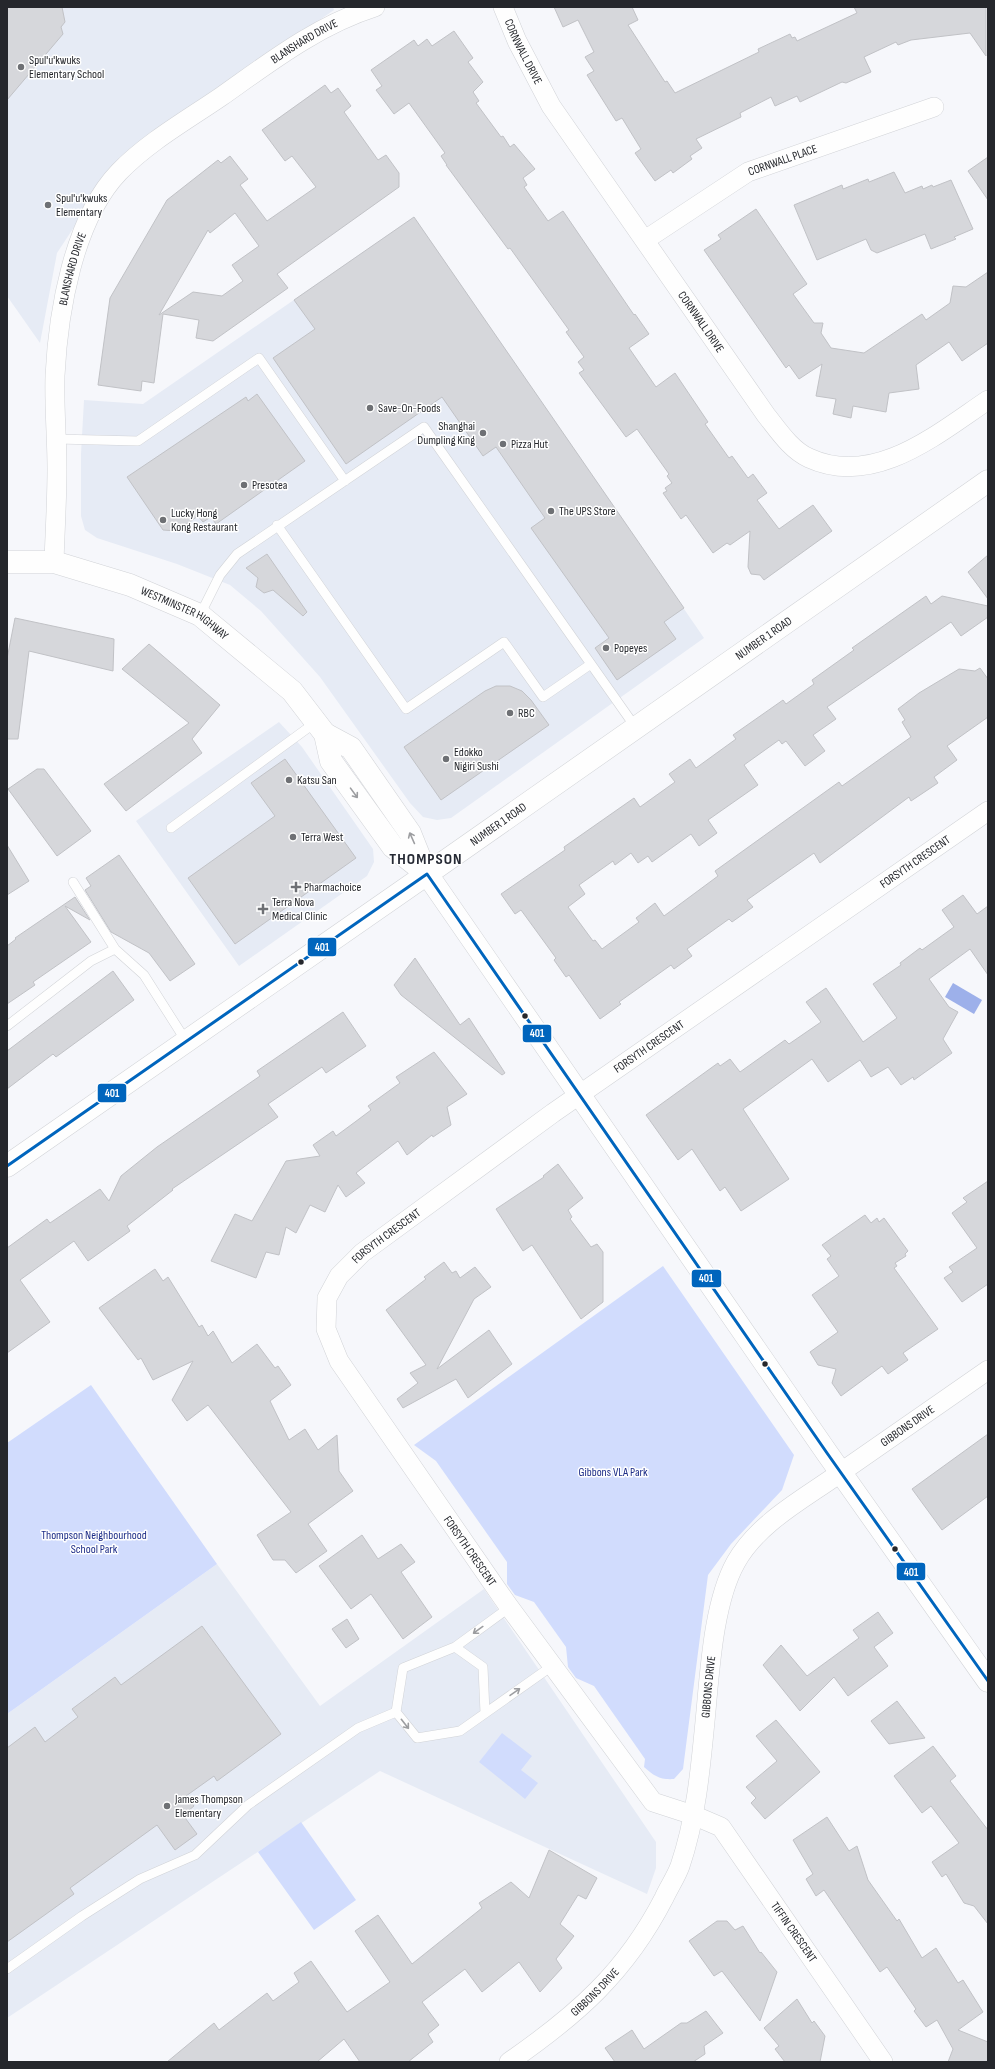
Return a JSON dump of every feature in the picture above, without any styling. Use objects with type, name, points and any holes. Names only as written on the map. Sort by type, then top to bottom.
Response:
[{"type":"main road","name":"NUMBER 1 ROAD","points":[[7,1166],[988,481]]},
{"type":"main road","name":"WESTMINSTER HIGHWAY","points":[[7,562],[54,562],[130,585],[200,615],[292,691],[320,728],[331,762],[393,847],[427,874],[841,1472],[988,1681]]},
{"type":"street","name":"BLANSHARD DRIVE","points":[[54,562],[56,438],[55,377],[60,312],[76,250],[100,197],[118,173],[140,153],[286,51],[332,24],[375,7]]},
{"type":"street","name":"CORNWALL DRIVE","points":[[503,7],[517,41],[551,106],[766,416],[786,440],[808,458],[839,467],[874,465],[917,447],[988,400]]},
{"type":"street","name":"CORNWALL PLACE","points":[[645,240],[748,172],[934,107]]},
{"type":"street","name":"FORSYTH CRESCENT","points":[[693,1814],[653,1802],[510,1607],[339,1361],[326,1329],[327,1298],[338,1276],[362,1253],[579,1095],[988,811]]},
{"type":"street","name":"GIBBONS DRIVE","points":[[509,2062],[570,2017],[613,1976],[650,1925],[680,1867],[693,1814],[699,1778],[711,1656],[721,1607],[735,1564],[746,1548],[764,1528],[841,1472],[988,1370]]},
{"type":"street","name":"TIFFIN CRESCENT","points":[[693,1814],[721,1827],[883,2062]]},
{"type":"lane","points":[[56,438],[138,441],[259,358],[345,481]]},
{"type":"lane","points":[[200,615],[220,575],[236,554],[424,427],[636,728]]},
{"type":"lane","points":[[277,525],[406,709],[504,642],[543,697],[591,664]]},
{"type":"lane","points":[[171,828],[320,728]]},
{"type":"lane","points":[[73,882],[115,948],[144,975],[186,1041]]},
{"type":"lane","points":[[7,1026],[91,961],[115,948]]},
{"type":"lane","points":[[510,1607],[455,1647],[403,1668],[396,1712],[417,1738],[460,1731],[552,1666]]},
{"type":"lane","points":[[455,1647],[483,1667],[485,1713]]},
{"type":"lane","points":[[7,1969],[82,1916],[140,1879],[195,1856],[248,1805],[358,1728],[396,1712]]},
{"type":"shaded area","name":"Spul'u'kwuks Elementary","points":[[7,7],[333,7],[334,10],[120,157],[57,253],[40,343],[7,296]]},
{"type":"shaded area","points":[[414,217],[704,638],[451,818],[437,820],[423,817],[410,803],[320,677],[261,611],[230,585],[177,564],[97,538],[85,530],[81,516],[81,454],[84,400],[143,404]]},
{"type":"shaded area","points":[[279,722],[302,747],[373,849],[374,862],[367,876],[239,966],[136,821]]},
{"type":"shaded area","name":"James Thompson Elementary","points":[[217,1564],[320,1706],[484,1589],[656,1842],[656,1868],[647,1894],[380,1771],[7,2018],[7,1714]]},
{"type":"green space","name":"Gibbons VLA Park","points":[[663,1266],[794,1455],[782,1490],[731,1544],[708,1575],[683,1769],[674,1779],[658,1777],[644,1767],[645,1759],[594,1686],[576,1678],[568,1667],[566,1647],[534,1602],[515,1595],[507,1584],[507,1562],[436,1461],[414,1445]]},
{"type":"green space","name":"Thompson Neighbourhood School Park","points":[[91,1385],[217,1564],[7,1714],[7,1443]]},
{"type":"green space","points":[[502,1733],[532,1756],[521,1770],[538,1783],[525,1799],[479,1762]]},
{"type":"green space","points":[[301,1822],[356,1900],[314,1930],[258,1852]]},
{"type":"water","points":[[953,983],[982,1000],[974,1014],[945,997]]},
{"type":"building","name":"Spul'u'kwuks Elementary School","points":[[7,7],[62,7],[65,22],[61,27],[63,34],[7,100]]},
{"type":"building","points":[[554,7],[632,7],[638,20],[628,25],[665,82],[667,81],[675,93],[759,52],[758,49],[790,34],[792,38],[795,37],[797,41],[857,13],[854,7],[986,7],[986,56],[970,33],[911,40],[898,45],[896,42],[864,57],[871,72],[846,83],[842,82],[800,102],[797,96],[775,106],[771,97],[740,113],[741,117],[696,139],[702,148],[690,156],[692,159],[673,173],[671,170],[655,181],[635,153],[641,149],[622,118],[616,121],[587,75],[594,71],[585,57],[594,52],[578,20],[563,27]]},
{"type":"building","points":[[454,31],[473,58],[468,62],[483,82],[473,92],[479,101],[476,103],[501,137],[503,136],[510,147],[514,144],[535,169],[523,178],[527,185],[524,187],[548,221],[563,211],[634,315],[635,314],[649,334],[629,348],[656,387],[675,373],[708,422],[705,424],[729,458],[732,456],[748,478],[753,474],[767,493],[757,500],[779,529],[813,505],[832,531],[764,580],[760,575],[751,574],[748,567],[750,531],[730,545],[727,543],[713,553],[686,515],[681,519],[663,493],[667,491],[665,488],[672,483],[667,476],[669,474],[637,429],[626,437],[579,373],[584,370],[578,362],[584,357],[566,332],[569,330],[510,248],[508,249],[446,165],[441,156],[445,153],[409,103],[394,114],[376,90],[382,86],[371,70],[414,40],[418,46],[427,39],[432,46]]},
{"type":"building","points":[[325,85],[331,93],[338,88],[351,106],[344,112],[378,160],[386,155],[399,173],[399,187],[277,274],[288,288],[213,341],[196,338],[199,320],[163,314],[154,383],[142,381],[141,391],[98,385],[110,298],[167,200],[218,160],[221,163],[230,156],[248,179],[240,185],[267,221],[316,187],[292,156],[285,161],[262,130]],"holes":[[[235,213],[259,246],[232,265],[243,281],[222,296],[193,292],[159,315],[208,230],[210,233]]]},
{"type":"building","points":[[988,157],[988,200],[968,171]]},
{"type":"building","points":[[894,172],[905,193],[922,186],[923,189],[932,185],[933,187],[951,180],[973,229],[954,237],[956,239],[931,249],[925,234],[877,253],[871,250],[866,239],[817,260],[794,205],[842,185],[843,189],[868,179],[869,182]]},
{"type":"building","points":[[756,209],[807,284],[793,294],[814,323],[823,323],[821,333],[831,348],[864,353],[922,314],[926,320],[950,303],[953,286],[966,287],[988,272],[988,343],[962,361],[949,342],[916,365],[919,389],[889,393],[886,412],[853,406],[851,418],[833,414],[836,399],[816,396],[822,364],[799,379],[789,365],[786,368],[704,250],[721,239],[718,235]]},
{"type":"building","points":[[414,217],[684,608],[664,622],[676,639],[617,680],[595,648],[609,638],[531,528],[545,518],[496,447],[483,456],[442,397],[346,464],[273,358],[315,329],[294,300]]},
{"type":"building","points":[[257,394],[305,461],[216,524],[211,517],[203,522],[198,516],[177,531],[163,530],[127,477],[246,397],[248,401]]},
{"type":"building","points":[[267,554],[307,612],[303,616],[273,590],[264,593],[256,587],[258,578],[246,568]]},
{"type":"building","points":[[988,555],[988,599],[968,572]]},
{"type":"building","points":[[926,596],[931,604],[942,596],[988,606],[988,617],[961,636],[951,622],[827,707],[836,719],[813,735],[825,751],[805,766],[786,741],[782,744],[779,740],[744,765],[758,785],[708,820],[717,833],[699,846],[691,834],[652,862],[648,856],[638,863],[631,853],[615,865],[613,861],[579,885],[585,894],[568,907],[593,941],[595,940],[602,949],[639,922],[636,918],[655,903],[664,916],[718,876],[715,871],[839,782],[842,786],[911,737],[902,722],[905,720],[898,709],[919,693],[959,669],[975,671],[980,668],[988,679],[988,717],[947,746],[957,760],[934,777],[938,783],[911,801],[909,797],[820,863],[814,853],[747,900],[753,907],[732,922],[729,919],[687,949],[692,956],[674,969],[671,965],[619,1002],[621,1004],[600,1019],[569,975],[566,977],[554,960],[556,958],[521,910],[515,914],[501,894],[565,850],[564,847],[634,798],[640,807],[675,782],[669,774],[690,759],[696,768],[736,739],[733,735],[783,700],[786,704],[814,684],[812,680],[854,650],[852,648]]},
{"type":"building","points":[[15,618],[114,639],[113,671],[29,651],[18,739],[7,739],[7,659]]},
{"type":"building","points":[[149,644],[220,705],[192,739],[202,753],[126,811],[104,784],[189,723],[122,669]]},
{"type":"building","points":[[496,686],[510,686],[522,691],[531,700],[549,725],[441,800],[404,747],[485,691]]},
{"type":"building","name":"Terra West","points":[[285,759],[356,858],[235,944],[188,878],[275,816],[251,783]]},
{"type":"building","points":[[37,769],[44,769],[91,831],[57,856],[8,789]]},
{"type":"building","points":[[7,845],[29,881],[7,895]]},
{"type":"building","points":[[119,855],[195,964],[170,981],[149,953],[111,932],[85,890],[91,886],[86,878]]},
{"type":"building","points":[[963,895],[977,914],[988,906],[988,975],[970,949],[929,979],[949,1007],[958,1012],[943,1039],[952,1053],[914,1080],[913,1077],[901,1085],[888,1067],[871,1077],[860,1060],[828,1082],[812,1059],[743,1109],[789,1179],[741,1211],[725,1187],[720,1191],[692,1149],[678,1160],[646,1115],[718,1063],[720,1066],[730,1059],[740,1072],[785,1040],[789,1044],[821,1022],[806,1002],[826,988],[863,1042],[897,1018],[873,984],[901,965],[900,963],[920,948],[922,950],[954,927],[942,910]]},
{"type":"building","points":[[75,897],[90,920],[65,906],[91,942],[33,982],[35,985],[7,1004],[7,946],[16,939],[15,938]]},
{"type":"building","points":[[415,958],[460,1025],[469,1018],[505,1073],[502,1075],[401,995],[394,985]]},
{"type":"building","points":[[113,971],[134,1000],[56,1057],[53,1054],[7,1089],[7,1051]]},
{"type":"building","points":[[343,1012],[366,1046],[326,1073],[322,1067],[268,1104],[278,1117],[172,1189],[173,1190],[127,1226],[130,1231],[88,1261],[74,1241],[20,1280],[50,1322],[7,1353],[7,1248],[47,1219],[50,1223],[100,1189],[109,1201],[121,1176],[157,1147],[260,1076],[257,1071]]},
{"type":"building","points":[[434,1052],[467,1094],[447,1107],[451,1125],[433,1137],[432,1135],[407,1155],[398,1141],[356,1173],[365,1183],[346,1197],[338,1185],[325,1212],[310,1205],[296,1233],[286,1227],[279,1255],[266,1252],[256,1278],[211,1261],[235,1214],[252,1221],[286,1161],[320,1156],[313,1145],[333,1131],[336,1136],[371,1110],[368,1106],[400,1083],[396,1077]]},
{"type":"building","points":[[558,1164],[583,1198],[568,1210],[572,1217],[570,1219],[591,1247],[597,1244],[603,1252],[603,1302],[581,1319],[532,1245],[523,1251],[496,1209],[544,1177],[543,1176]]},
{"type":"building","points":[[988,1181],[988,1284],[962,1302],[944,1278],[953,1272],[949,1267],[977,1248],[952,1213],[967,1202],[963,1198]]},
{"type":"building","points":[[865,1215],[871,1223],[877,1218],[879,1222],[884,1218],[908,1251],[905,1254],[906,1256],[895,1263],[897,1266],[894,1268],[938,1329],[903,1353],[908,1360],[888,1374],[882,1366],[841,1396],[832,1383],[836,1369],[818,1365],[810,1352],[838,1332],[812,1295],[839,1276],[827,1259],[831,1256],[822,1245]]},
{"type":"building","points":[[444,1262],[452,1273],[456,1271],[460,1278],[475,1267],[491,1287],[474,1299],[437,1369],[489,1330],[512,1364],[468,1398],[456,1379],[403,1408],[397,1399],[418,1383],[410,1373],[426,1365],[386,1310],[426,1279],[424,1277]]},
{"type":"building","points":[[155,1269],[163,1281],[168,1277],[199,1327],[202,1325],[208,1336],[213,1331],[232,1363],[257,1344],[275,1368],[278,1366],[291,1385],[270,1401],[289,1440],[305,1429],[318,1450],[337,1435],[339,1471],[353,1491],[308,1524],[327,1551],[296,1573],[285,1560],[273,1560],[257,1535],[291,1512],[208,1405],[187,1421],[172,1400],[193,1361],[153,1380],[141,1358],[138,1360],[99,1308]]},
{"type":"building","points":[[988,1434],[988,1496],[942,1530],[912,1489]]},
{"type":"building","points":[[362,1535],[378,1559],[401,1544],[415,1562],[401,1572],[432,1617],[403,1639],[371,1594],[351,1609],[319,1566]]},
{"type":"building","points":[[878,1612],[893,1633],[874,1647],[888,1666],[848,1696],[834,1677],[800,1711],[763,1665],[781,1645],[807,1676],[859,1638],[853,1630]]},
{"type":"building","points":[[347,1619],[359,1639],[346,1648],[332,1629]]},
{"type":"building","points":[[202,1626],[281,1734],[217,1781],[214,1776],[186,1796],[194,1806],[183,1815],[197,1834],[175,1850],[157,1825],[70,1888],[74,1894],[7,1942],[7,1748],[35,1727],[45,1742],[78,1717],[72,1709],[115,1677],[121,1685]]},
{"type":"building","points":[[897,1701],[925,1738],[889,1744],[871,1721]]},
{"type":"building","points":[[776,1720],[820,1772],[765,1819],[751,1803],[756,1798],[746,1787],[777,1761],[756,1736]]},
{"type":"building","points":[[933,1746],[956,1776],[950,1781],[988,1830],[988,1924],[974,1906],[964,1903],[946,1874],[942,1877],[932,1862],[959,1843],[931,1806],[922,1813],[894,1776]]},
{"type":"building","points":[[827,1817],[849,1851],[857,1846],[868,1880],[897,1921],[899,1919],[922,1958],[936,1948],[958,1983],[963,1980],[983,2012],[958,2030],[988,2042],[988,2062],[948,2062],[953,2049],[937,2020],[926,2027],[914,2011],[916,2009],[887,1967],[880,1972],[824,1890],[816,1896],[806,1879],[813,1874],[793,1840]]},
{"type":"building","points":[[549,1850],[597,1878],[586,1899],[578,1895],[560,1924],[574,1936],[556,1959],[562,1968],[540,1992],[519,1962],[482,1992],[465,1969],[422,2002],[439,2025],[428,2034],[433,2042],[408,2062],[360,2062],[344,2039],[317,2062],[167,2062],[214,2023],[219,2030],[267,1993],[273,2001],[299,1982],[294,1973],[311,1961],[347,2012],[390,1982],[355,1931],[378,1915],[412,1964],[482,1908],[479,1903],[511,1882],[529,1898]]},
{"type":"building","points":[[717,1921],[727,1921],[735,1930],[743,1926],[760,1953],[761,1952],[777,1972],[760,2021],[722,1971],[714,1976],[689,1941]]},
{"type":"building","points":[[797,1999],[812,2023],[814,2021],[825,2036],[820,2062],[785,2062],[775,2049],[779,2046],[764,2028]]},
{"type":"building","points":[[706,2011],[723,2033],[704,2046],[705,2054],[693,2062],[615,2062],[605,2048],[632,2030],[644,2049],[681,2023],[687,2023]]},
{"type":"transit line","name":"401","points":[[427,874],[827,1453],[988,1681]]},
{"type":"transit line","name":"401","points":[[7,1166],[427,874]]},
{"type":"place","name":"Spul'u'kwuks Elementary School","points":[[21,67]]},
{"type":"place","name":"Spul'u'kwuks Elementary","points":[[48,205]]},
{"type":"place","name":"Save-On-Foods","points":[[370,408]]},
{"type":"place","name":"Shanghai Dumpling King","points":[[483,433]]},
{"type":"place","name":"Pizza Hut","points":[[503,444]]},
{"type":"place","name":"Presotea","points":[[244,485]]},
{"type":"place","name":"The UPS Store","points":[[551,511]]},
{"type":"place","name":"Lucky Hong Kong Restaurant","points":[[163,520]]},
{"type":"place","name":"Popeyes","points":[[606,648]]},
{"type":"place","name":"RBC","points":[[510,713]]},
{"type":"place","name":"Edokko Nigiri Sushi","points":[[446,759]]},
{"type":"place","name":"Katsu San","points":[[289,780]]},
{"type":"place","name":"Terra West","points":[[293,837]]},
{"type":"place","name":"Pharmachoice","points":[[296,887]]},
{"type":"place","name":"Terra Nova Medical Clinic","points":[[263,909]]},
{"type":"place","name":"James Thompson Elementary","points":[[167,1806]]},
{"type":"district","name":"THOMPSON","points":[[426,858]]}]
